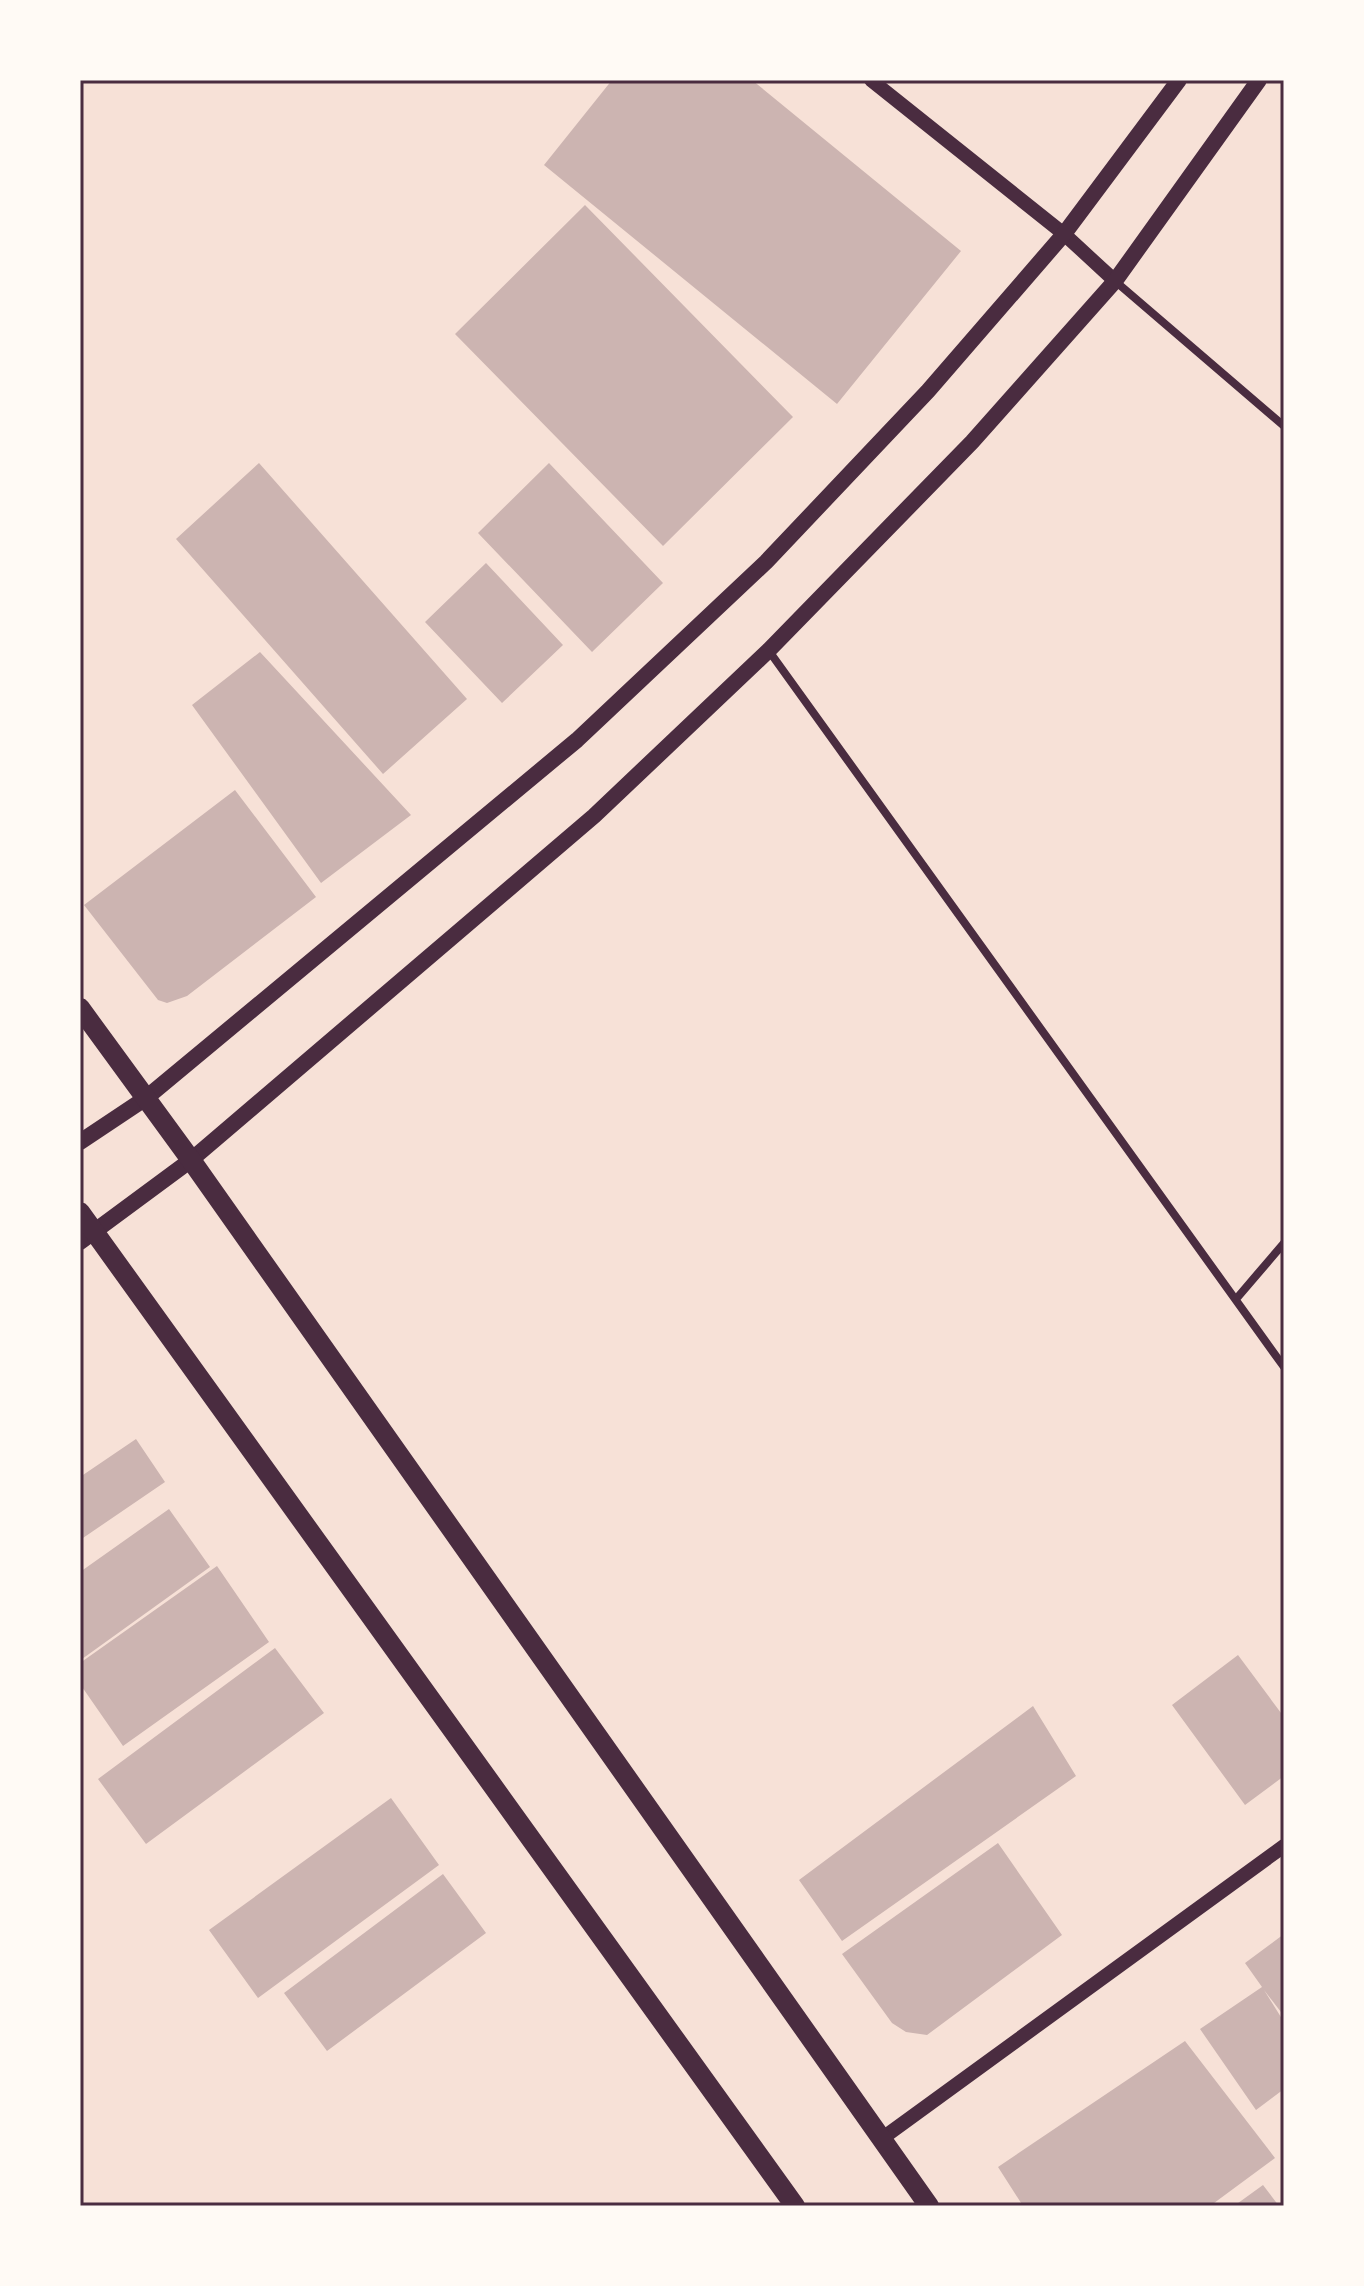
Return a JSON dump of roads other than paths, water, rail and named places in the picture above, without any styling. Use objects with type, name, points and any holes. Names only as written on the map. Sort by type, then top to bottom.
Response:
[{"type":"main road","points":[[80,1142],[146,1098],[588,730],[766,562],[928,391],[1064,234],[1179,80]]},
{"type":"main road","points":[[88,1237],[191,1160],[594,816],[769,650],[972,442],[1115,281],[1259,80]]},
{"type":"main road","points":[[80,1008],[191,1160],[929,2206]]},
{"type":"main road","points":[[80,1212],[88,1237],[791,2205]]},
{"type":"street","points":[[871,80],[1064,234],[1284,426]]},
{"type":"street","points":[[769,650],[1284,1367]]},
{"type":"street","points":[[1237,1298],[1284,1243]]},
{"type":"street","points":[[880,2140],[1284,1846]]}]
